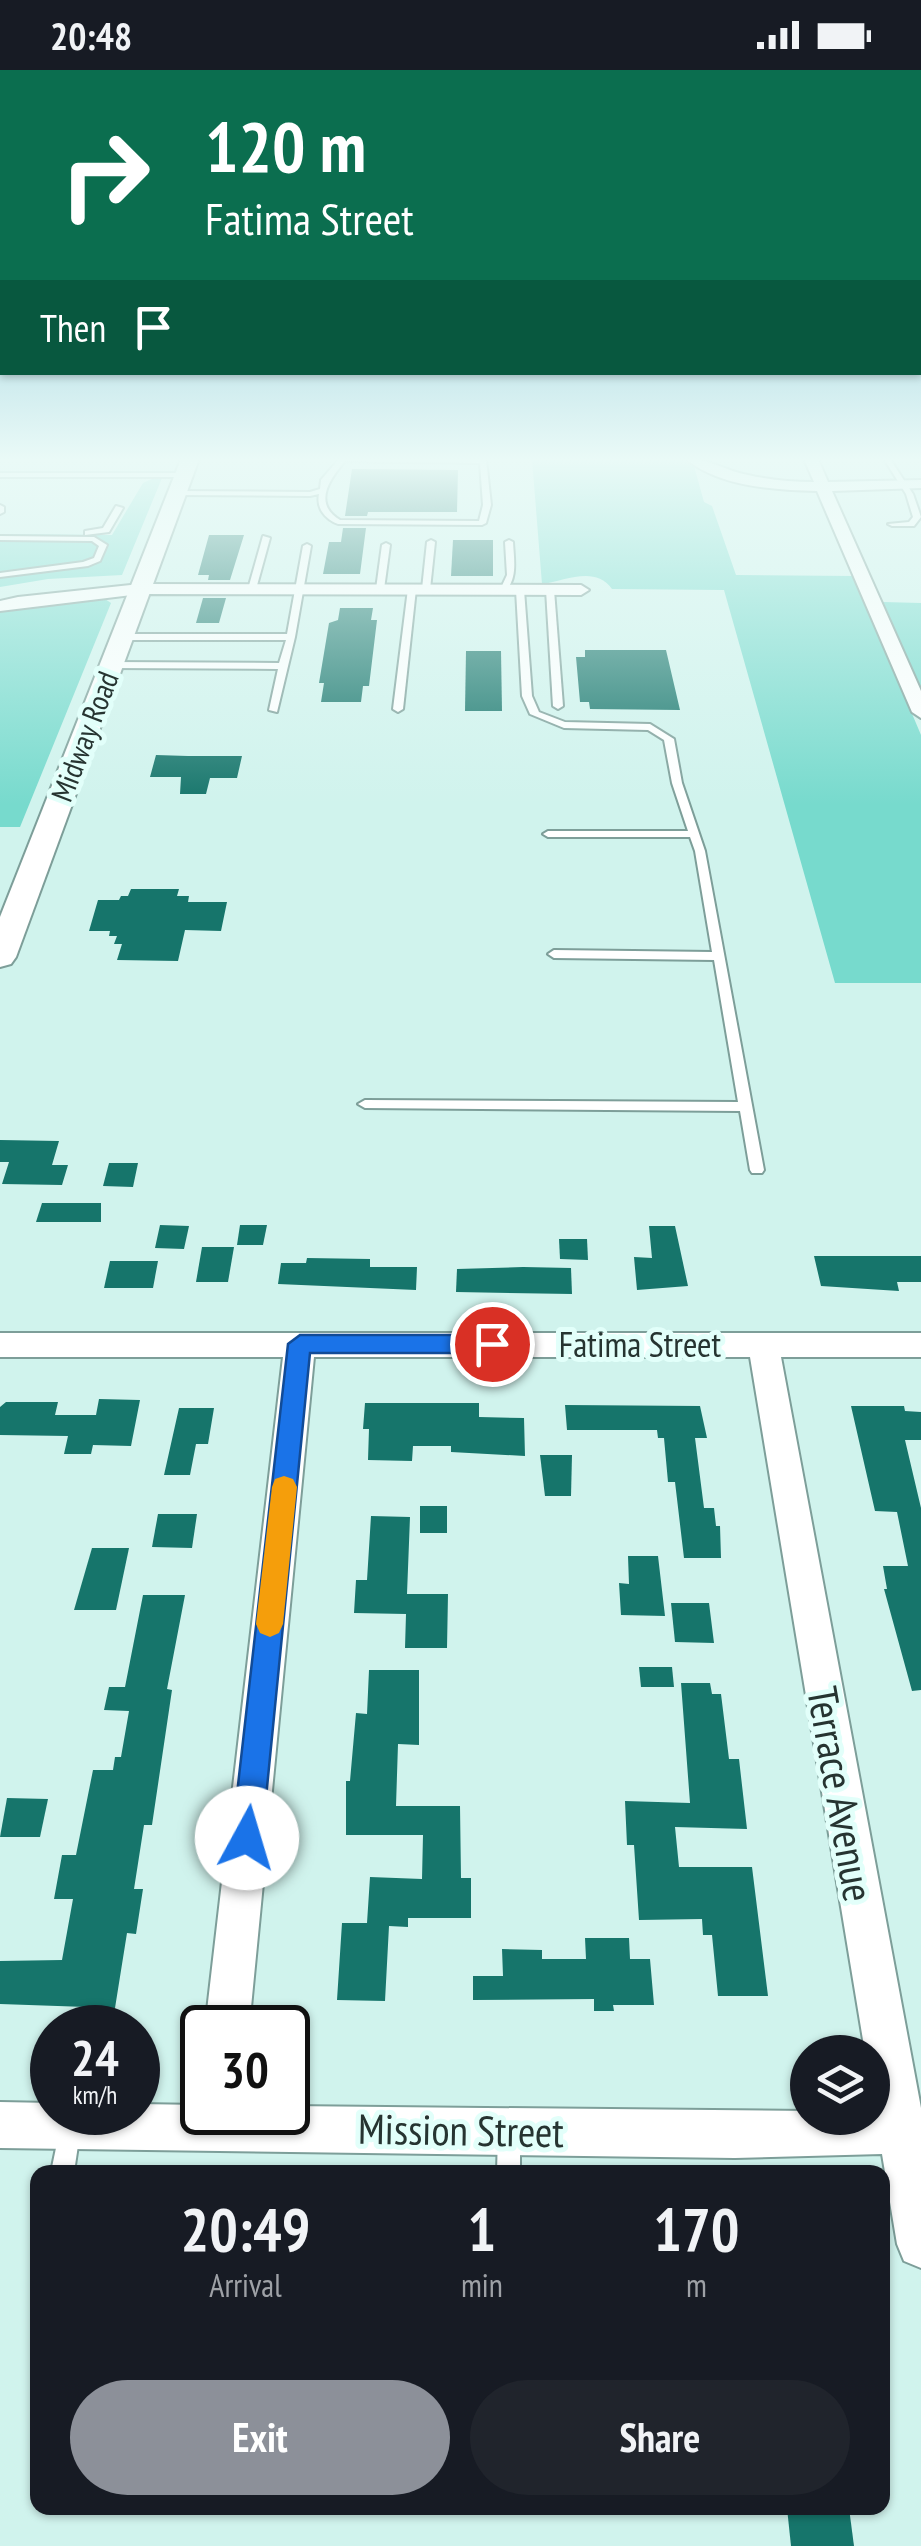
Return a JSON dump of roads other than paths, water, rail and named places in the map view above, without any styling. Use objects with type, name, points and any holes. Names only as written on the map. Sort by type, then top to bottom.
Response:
[{"type":"main road","name":"Midway Road","points":[[0,957],[145,575]]},
{"type":"street","points":[[861,575],[921,712]]},
{"type":"street","points":[[0,593],[70,583],[120,583],[140,588],[581,590]]},
{"type":"street","points":[[0,606],[45,596],[115,594],[140,588]]},
{"type":"street","points":[[229,2005],[300,1344]]},
{"type":"street","name":"Terrace Avenue","points":[[763,1344],[910,2131],[921,2244]]},
{"type":"street","name":"Fatima Street","points":[[0,1345],[921,1345]]},
{"type":"street","name":"Mission Street","points":[[0,2125],[30,2125]]},
{"type":"street","name":"Mission Street","points":[[310,2130],[509,2152],[735,2135],[910,2131]]},
{"type":"lane","points":[[252,589],[256,575]]},
{"type":"lane","points":[[274,710],[301,575]]},
{"type":"lane","points":[[380,589],[382,575]]},
{"type":"lane","points":[[398,709],[422,575]]},
{"type":"lane","points":[[510,575],[529,707],[534,714],[564,725],[650,727],[669,739],[677,782],[696,834],[758,1170]]},
{"type":"lane","points":[[550,590],[558,706]]},
{"type":"lane","points":[[122,637],[290,637]]},
{"type":"lane","points":[[111,665],[284,666]]},
{"type":"lane","points":[[548,834],[696,834]]},
{"type":"lane","points":[[554,954],[718,956]]},
{"type":"lane","points":[[365,1104],[746,1107]]},
{"type":"lane","points":[[63,2165],[69,2135]]}]
